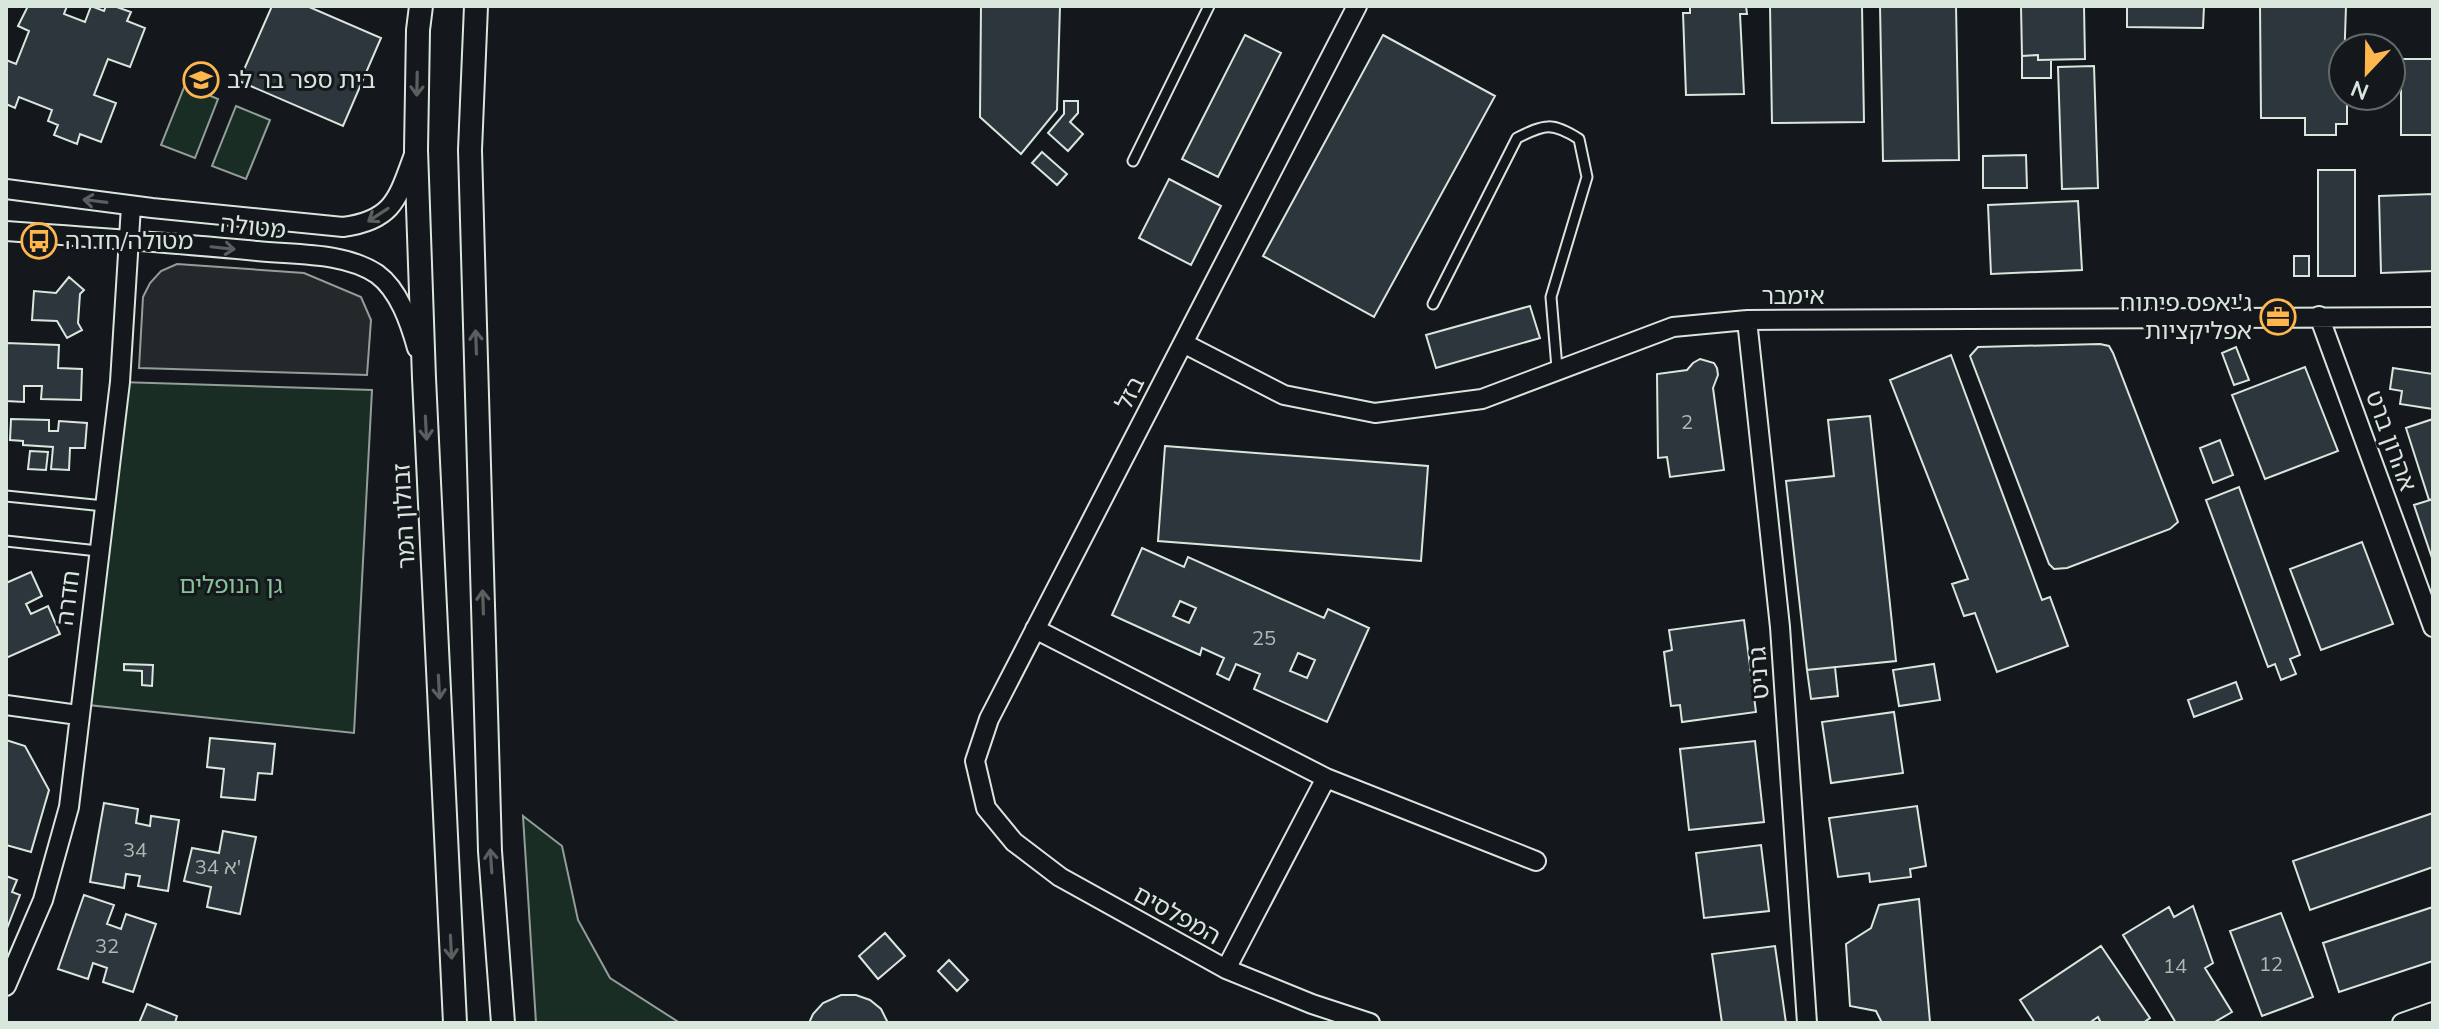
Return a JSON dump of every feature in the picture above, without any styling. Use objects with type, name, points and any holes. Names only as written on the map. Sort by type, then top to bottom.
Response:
[{"type":"street","name":"זבולון המר","points":[[421,6],[416,150],[455,1023]]},
{"type":"street","points":[[476,6],[470,150],[490,851],[503,1023]]},
{"type":"street","name":"בזל","points":[[986,808],[975,761],[989,719],[1357,6]]},
{"type":"street","name":"מטולה","points":[[6,189],[131,206],[343,227],[378,219],[392,206],[416,150]]},
{"type":"street","name":"חדרה","points":[[6,986],[43,900],[69,807],[120,382],[131,206]]},
{"type":"street","name":"מטולה","points":[[6,231],[344,260],[361,265],[379,275],[398,301],[409,321],[424,378]]},
{"type":"street","name":"אהרון ברט","points":[[2319,316],[2433,627]]},
{"type":"street","name":"אימבר","points":[[1183,343],[1284,395],[1375,413],[1482,399],[1557,368],[1673,327],[1747,320],[2433,317]]},
{"type":"street","name":"גרניט","points":[[1747,320],[1780,627],[1807,1023]]},
{"type":"street","points":[[1035,629],[1326,778],[1536,861]]},
{"type":"street","points":[[6,705],[78,715]]},
{"type":"street","points":[[1226,969],[1326,778]]},
{"type":"street","name":"המפלסים","points":[[986,808],[1014,842],[1060,877],[1226,969],[1312,1004],[1370,1023]]},
{"type":"street","points":[[2402,1023],[2433,1012]]},
{"type":"lane","points":[[1133,161],[1209,6]]},
{"type":"lane","points":[[1433,304],[1517,138],[1542,126],[1561,128],[1579,139],[1587,177],[1551,297],[1557,368]]},
{"type":"lane","points":[[6,496],[104,506]]},
{"type":"lane","points":[[6,541],[98,551]]},
{"type":"green space","points":[[185,85],[218,99],[195,158],[161,145]]},
{"type":"green space","points":[[236,106],[270,120],[246,179],[212,166]]},
{"type":"green space","name":"גן הנופלים","points":[[120,382],[372,390],[354,733],[79,704]]},
{"type":"green space","points":[[523,816],[562,846],[578,920],[610,978],[680,1023],[536,1023]]},
{"type":"shaded area","points":[[177,264],[304,273],[361,297],[371,320],[367,375],[139,368],[143,297],[161,271]]},
{"type":"building","points":[[28,6],[67,6],[64,14],[85,22],[91,6],[104,11],[106,6],[114,6],[131,12],[127,21],[145,28],[130,67],[108,59],[94,95],[116,103],[101,142],[80,134],[77,144],[54,135],[58,125],[48,121],[52,110],[19,97],[15,108],[6,104],[6,60],[16,64],[29,31],[18,26]]},
{"type":"building","points":[[272,6],[307,6],[381,38],[343,126],[239,81]]},
{"type":"building","points":[[981,6],[1060,6],[1057,110],[1021,154],[980,117]]},
{"type":"building","points":[[1690,6],[1746,6],[1747,14],[1740,14],[1744,94],[1686,95],[1683,13],[1690,13]]},
{"type":"building","points":[[1770,6],[1862,6],[1864,122],[1772,123]]},
{"type":"building","points":[[1880,6],[1956,6],[1959,160],[1883,161]]},
{"type":"building","points":[[2021,6],[2084,6],[2085,59],[2038,60],[2038,55],[2022,56]]},
{"type":"building","points":[[2127,6],[2204,6],[2203,28],[2127,27]]},
{"type":"building","points":[[2260,6],[2346,6],[2345,32],[2327,32],[2327,112],[2347,112],[2347,124],[2336,124],[2336,135],[2305,135],[2305,118],[2261,118]]},
{"type":"building","points":[[1245,35],[1281,53],[1218,177],[1182,159]]},
{"type":"building","points":[[1383,35],[1495,96],[1374,317],[1263,256]]},
{"type":"building","points":[[2038,55],[2038,60],[2051,60],[2051,78],[2022,78],[2022,56]]},
{"type":"building","points":[[2407,59],[2433,59],[2433,135],[2401,135],[2401,112],[2407,112]]},
{"type":"building","points":[[2094,66],[2098,188],[2062,189],[2058,67]]},
{"type":"building","points":[[1064,101],[1078,101],[1078,113],[1070,122],[1083,134],[1068,151],[1048,133],[1064,114]]},
{"type":"building","points":[[1042,152],[1067,174],[1057,185],[1032,163]]},
{"type":"building","points":[[2026,155],[2027,188],[1983,188],[1983,156]]},
{"type":"building","points":[[2318,170],[2355,170],[2355,276],[2318,276]]},
{"type":"building","points":[[1169,179],[1221,206],[1191,265],[1139,238]]},
{"type":"building","points":[[2433,194],[2433,271],[2381,273],[2379,196]]},
{"type":"building","points":[[2078,201],[2082,270],[1991,274],[1988,205]]},
{"type":"building","points":[[2294,256],[2309,256],[2309,276],[2294,276]]},
{"type":"building","points":[[69,277],[84,290],[80,294],[78,323],[82,330],[67,338],[57,321],[32,320],[34,291],[56,293]]},
{"type":"building","points":[[1530,306],[1540,338],[1436,368],[1426,335]]},
{"type":"building","points":[[6,343],[59,345],[58,368],[82,369],[81,400],[41,399],[42,386],[24,386],[24,402],[6,401]]},
{"type":"building","points":[[2109,346],[2113,353],[2178,522],[2170,529],[2067,568],[2054,569],[2049,564],[1970,356],[1978,347]]},
{"type":"building","points":[[2236,347],[2249,380],[2234,385],[2222,353]]},
{"type":"building","points":[[1951,355],[2042,600],[2050,597],[2068,646],[1997,672],[1975,613],[1964,616],[1952,584],[1968,579],[1890,380]]},
{"type":"building","points":[[1700,359],[1714,363],[1717,368],[1713,388],[1724,470],[1670,477],[1667,457],[1658,458],[1657,374],[1687,370]]},
{"type":"building","points":[[2305,367],[2338,451],[2265,479],[2232,395]]},
{"type":"building","points":[[2393,368],[2433,374],[2433,409],[2400,404],[2402,391],[2390,389]]},
{"type":"building","points":[[1870,416],[1896,661],[1807,670],[1786,481],[1834,476],[1828,420]]},
{"type":"building","points":[[11,419],[49,420],[49,431],[58,431],[59,421],[87,423],[85,448],[70,448],[69,470],[51,469],[53,447],[23,445],[23,441],[10,440]]},
{"type":"building","points":[[2433,419],[2433,499],[2429,500],[2406,428]]},
{"type":"building","points":[[2220,440],[2233,475],[2213,483],[2200,448]]},
{"type":"building","points":[[1165,446],[1428,466],[1421,561],[1158,541]]},
{"type":"building","points":[[30,451],[48,452],[46,470],[28,469]]},
{"type":"building","points":[[2239,487],[2300,655],[2290,659],[2296,674],[2281,680],[2275,664],[2268,667],[2206,500]]},
{"type":"building","points":[[2433,499],[2433,561],[2414,505]]},
{"type":"building","points":[[2362,542],[2393,624],[2321,650],[2290,569]]},
{"type":"building","points":[[1142,548],[1184,567],[1188,557],[1324,618],[1328,609],[1369,628],[1327,722],[1254,689],[1260,674],[1236,664],[1229,680],[1217,674],[1224,658],[1202,648],[1200,655],[1112,615]],"holes":[[[1180,601],[1196,608],[1189,623],[1173,616]],[[1298,653],[1315,660],[1307,678],[1290,671]]]},
{"type":"building","points":[[31,572],[42,596],[26,604],[31,614],[48,606],[60,634],[6,658],[6,583]]},
{"type":"building","points":[[1744,620],[1756,712],[1682,722],[1680,705],[1671,706],[1664,652],[1672,650],[1669,630]]},
{"type":"building","points":[[124,664],[153,665],[152,686],[142,685],[142,671],[124,670]]},
{"type":"building","points":[[1934,664],[1940,700],[1899,706],[1893,670]]},
{"type":"building","points":[[1835,667],[1838,696],[1811,699],[1807,670]]},
{"type":"building","points":[[2236,682],[2242,699],[2194,717],[2188,700]]},
{"type":"building","points":[[1894,712],[1903,773],[1831,783],[1822,722]]},
{"type":"building","points":[[210,738],[275,744],[272,774],[258,773],[255,800],[221,797],[224,769],[207,767]]},
{"type":"building","points":[[6,740],[25,746],[49,790],[31,852],[6,845]]},
{"type":"building","points":[[1755,741],[1764,822],[1689,830],[1680,749]]},
{"type":"building","points":[[104,803],[138,809],[136,823],[150,826],[151,816],[179,820],[168,891],[138,886],[140,876],[126,874],[124,888],[90,882]]},
{"type":"building","points":[[1917,806],[1926,866],[1910,869],[1911,877],[1870,882],[1869,873],[1838,877],[1829,818]]},
{"type":"building","points":[[2433,813],[2433,867],[2310,910],[2293,861]]},
{"type":"building","points":[[223,831],[256,837],[240,914],[207,907],[211,887],[184,881],[192,848],[219,853]]},
{"type":"building","points":[[1761,845],[1769,911],[1704,918],[1696,853]]},
{"type":"building","points":[[6,876],[17,880],[12,892],[20,895],[6,931]]},
{"type":"building","points":[[84,895],[114,905],[107,924],[121,929],[126,914],[156,924],[133,992],[103,982],[107,968],[93,963],[88,979],[58,969]]},
{"type":"building","points":[[1919,899],[1930,1022],[1882,1023],[1876,1011],[1850,1006],[1846,944],[1871,928],[1879,905]]},
{"type":"building","points":[[2193,906],[2213,963],[2205,968],[2232,1012],[2213,1023],[2176,1023],[2123,935],[2169,907],[2174,917]]},
{"type":"building","points":[[2433,907],[2433,961],[2339,992],[2323,943]]},
{"type":"building","points":[[2281,913],[2313,997],[2262,1016],[2230,931]]},
{"type":"building","points":[[885,933],[905,956],[878,979],[859,956]]},
{"type":"building","points":[[1775,946],[1786,1023],[1722,1023],[1712,954]]},
{"type":"building","points":[[2101,946],[2150,1018],[2143,1023],[2101,1023],[2098,1017],[2089,1023],[2035,1023],[2020,1000]]},
{"type":"building","points":[[949,960],[968,980],[957,991],[938,971]]},
{"type":"building","points":[[841,995],[856,995],[870,1000],[881,1009],[888,1023],[809,1023],[823,1003]]},
{"type":"building","points":[[147,1004],[177,1016],[175,1023],[139,1023]]},
{"type":"place","name":"בית ספר בר לב","points":[[201,80]]},
{"type":"place","name":"מטולה/חדרה","points":[[39,241]]},
{"type":"place","name":"ג'יאפס פיתוח אפליקציות","points":[[2278,317]]}]
